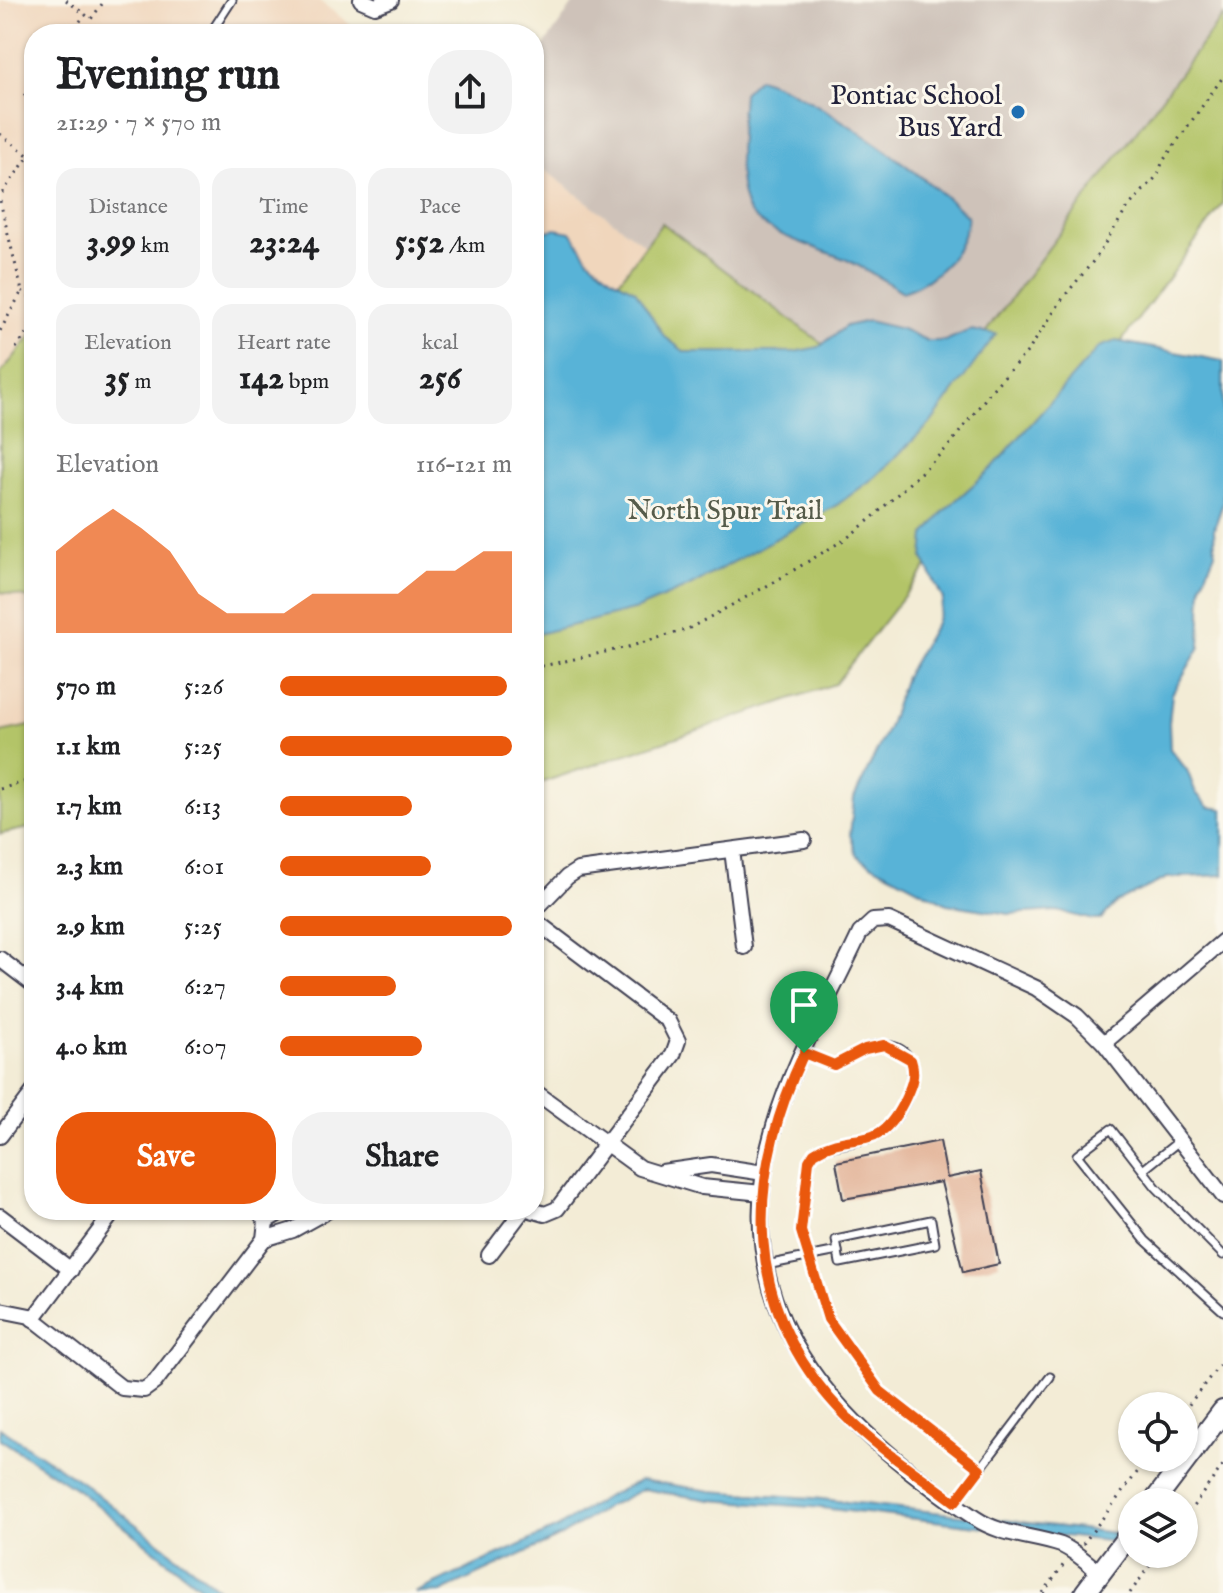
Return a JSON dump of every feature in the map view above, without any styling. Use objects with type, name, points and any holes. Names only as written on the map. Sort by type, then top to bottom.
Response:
[{"type":"main road","points":[[1165,1488],[1222,1416]]},
{"type":"main road","points":[[1085,1593],[1118,1549]]},
{"type":"street","points":[[361,0],[385,3]]},
{"type":"street","points":[[544,901],[578,870],[804,840]]},
{"type":"street","points":[[732,850],[744,947]]},
{"type":"street","points":[[1100,1573],[1056,1544],[992,1527],[858,1427],[826,1394],[790,1336],[766,1265],[762,1193],[775,1122],[860,933],[876,920],[895,921],[1045,993],[1077,1016],[1104,1043],[1223,1196]]},
{"type":"street","points":[[544,928],[668,1021],[677,1032],[676,1051],[557,1209],[544,1214]]},
{"type":"street","points":[[1104,1043],[1223,941]]},
{"type":"street","points":[[0,959],[24,977]]},
{"type":"street","points":[[544,1099],[636,1166],[702,1187],[762,1193]]},
{"type":"street","points":[[0,1136],[24,1104]]},
{"type":"street","points":[[661,1172],[711,1165],[764,1173]]},
{"type":"street","points":[[0,1216],[71,1270]]},
{"type":"street","points":[[33,1319],[108,1220]]},
{"type":"street","points":[[262,1220],[264,1239]]},
{"type":"street","points":[[0,1310],[22,1312],[33,1319],[122,1388],[144,1390],[155,1382],[264,1239],[293,1230],[311,1220]]},
{"type":"street","points":[[489,1255],[515,1220]]},
{"type":"lane","points":[[216,24],[232,0]]},
{"type":"lane","points":[[804,1053],[834,1065],[865,1049],[884,1045],[906,1055],[914,1069],[913,1083],[888,1128],[872,1137],[818,1150],[811,1156],[801,1231],[828,1319],[880,1391],[980,1469]]},
{"type":"lane","points":[[1223,1255],[1177,1211],[1111,1129],[1077,1155],[1145,1240],[1223,1311]]},
{"type":"lane","points":[[1143,1170],[1179,1141]]},
{"type":"lane","points":[[931,1220],[935,1244],[840,1263],[838,1251],[836,1240],[931,1220]]},
{"type":"lane","points":[[766,1265],[838,1251]]},
{"type":"lane","points":[[955,1502],[1050,1377]]},
{"type":"path","points":[[66,0],[91,19],[105,0]]},
{"type":"path","points":[[78,24],[85,15]]},
{"type":"path","points":[[544,666],[628,647],[688,629],[847,538],[873,517],[948,447],[995,386],[1029,350],[1063,298],[1095,259],[1128,207],[1157,176],[1163,161],[1223,77]]},
{"type":"path","points":[[0,134],[24,150]]},
{"type":"path","points":[[0,331],[22,291],[0,198],[24,166]]},
{"type":"path","points":[[16,348],[24,337]]},
{"type":"path","points":[[0,789],[24,782]]},
{"type":"path","points":[[1198,1393],[1223,1360]]},
{"type":"path","points":[[1198,1500],[1223,1465]]},
{"type":"path","points":[[1043,1593],[1137,1472]]},
{"type":"path","points":[[1130,1593],[1148,1568]]},
{"type":"shaded area","points":[[0,0],[318,0],[350,24],[24,24],[24,727],[0,732]]},
{"type":"shaded area","points":[[576,0],[1223,0],[1223,16],[921,418],[662,224],[645,245],[544,169],[544,46]]},
{"type":"shaded area","points":[[544,169],[645,245],[544,382]]},
{"type":"green space","name":"North Spur Trail","points":[[1223,16],[1223,204],[1014,487],[998,476],[835,684],[544,782],[544,382],[662,223],[921,418]]},
{"type":"green space","points":[[24,344],[24,597],[0,592],[0,374]]},
{"type":"green space","points":[[24,727],[24,829],[0,834],[0,732]]},
{"type":"water","points":[[758,78],[807,100],[868,138],[968,217],[960,242],[946,264],[927,280],[903,292],[849,261],[776,232],[752,216],[742,193],[739,150],[743,93]]},
{"type":"water","points":[[555,229],[571,232],[589,259],[612,278],[635,290],[664,336],[685,352],[793,352],[819,347],[846,326],[868,321],[902,329],[928,341],[945,341],[970,330],[996,334],[930,424],[875,477],[837,505],[688,587],[637,609],[544,632],[544,232]]},
{"type":"water","points":[[1116,341],[1223,361],[1223,503],[1214,529],[1215,553],[1202,584],[1200,647],[1172,694],[1169,723],[1170,749],[1187,770],[1196,793],[1209,807],[1223,809],[1223,875],[1167,878],[1117,902],[1100,920],[1057,911],[1009,914],[947,904],[863,860],[857,855],[850,835],[854,798],[888,728],[905,677],[936,623],[943,599],[923,558],[925,535],[945,510],[992,468],[1099,347]]},
{"type":"water","points":[[0,1428],[84,1484],[224,1593],[208,1593],[79,1491],[0,1439]]},
{"type":"water","points":[[641,1480],[711,1491],[813,1498],[1118,1533],[1118,1542],[812,1507],[710,1500],[643,1489],[561,1536],[441,1592],[415,1593],[557,1528],[602,1499]]},
{"type":"building","points":[[940,1141],[947,1178],[981,1171],[999,1264],[963,1272],[941,1182],[843,1199],[836,1162]]},
{"type":"place","name":"Pontiac School Bus Yard","points":[[1018,112]]},
{"type":"route","points":[[884,1045],[906,1055],[912,1063],[913,1083],[899,1114],[888,1128],[872,1137],[818,1150],[811,1156],[801,1231],[828,1319],[880,1391],[980,1469],[955,1502],[870,1438],[836,1405],[799,1354],[775,1297],[762,1234],[764,1173],[775,1122],[804,1053],[834,1065],[865,1049],[884,1045]]}]
